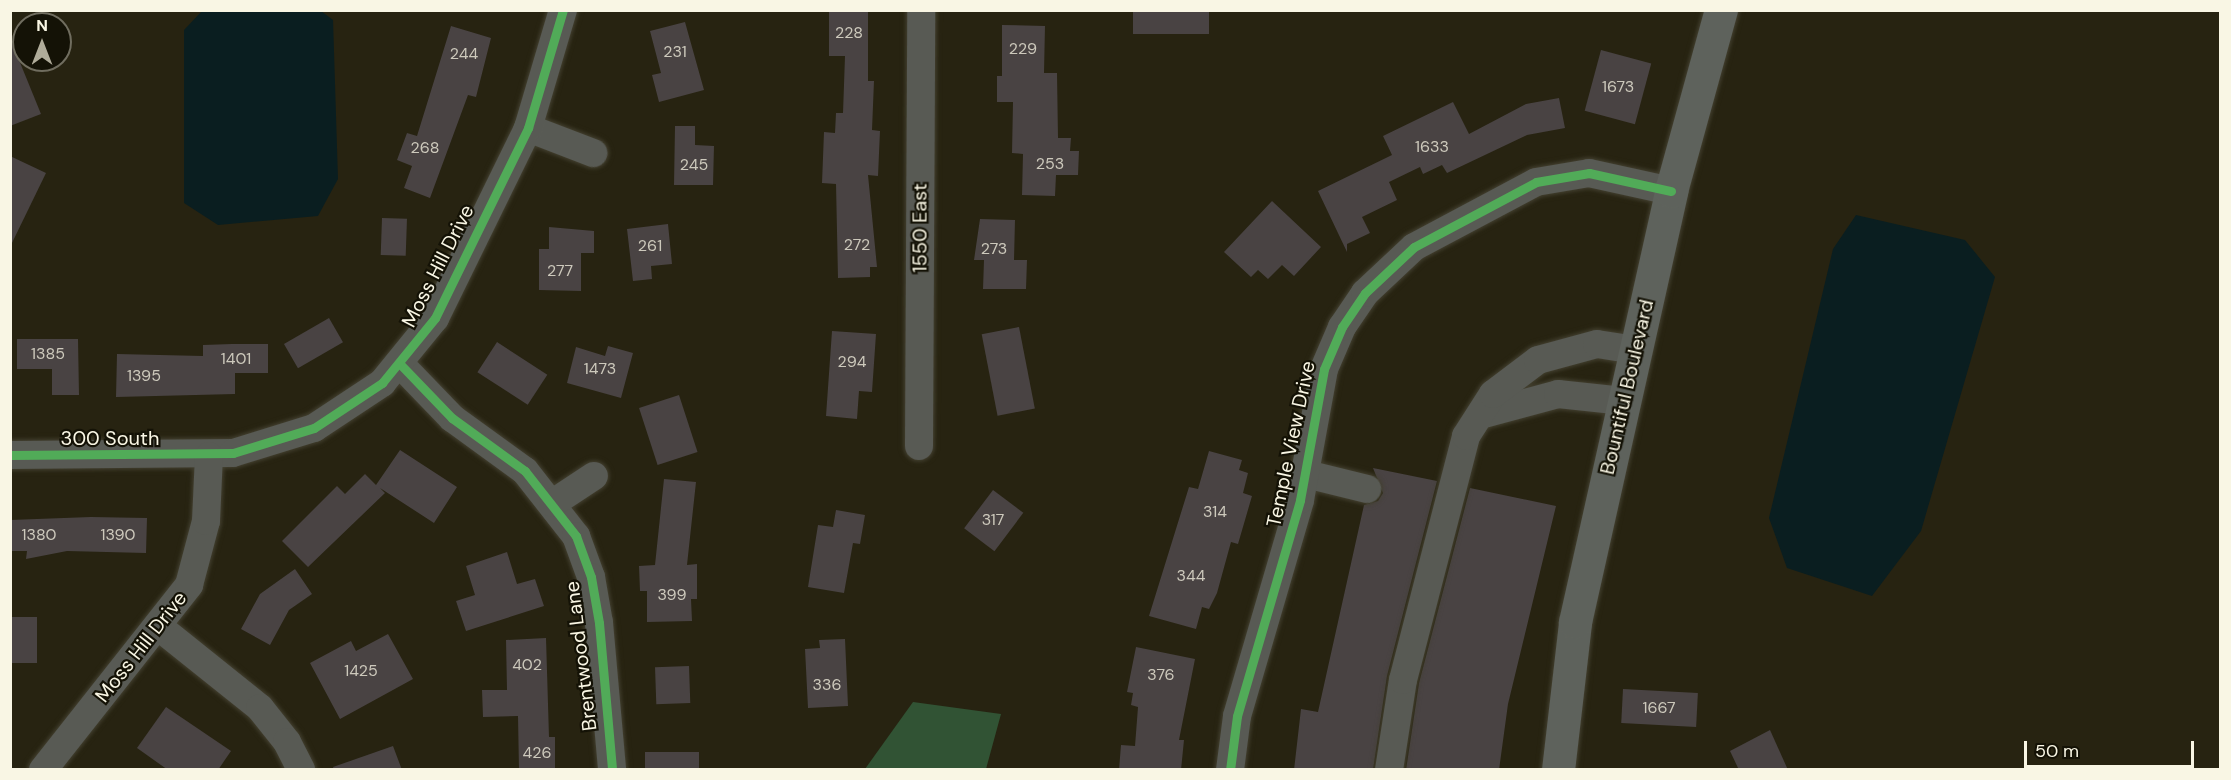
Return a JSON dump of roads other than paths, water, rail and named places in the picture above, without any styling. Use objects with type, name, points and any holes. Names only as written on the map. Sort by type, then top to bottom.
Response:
[{"type":"main road","name":"Bountiful Boulevard","points":[[1558,770],[1575,622],[1671,191],[1721,10]]},
{"type":"street","name":"Moss Hill Drive","points":[[43,770],[159,627],[189,585],[202,545],[209,456],[261,447],[314,428],[362,399],[401,365],[435,318],[528,128],[563,10]]},
{"type":"street","name":"1550 East","points":[[919,446],[921,10]]},
{"type":"street","points":[[528,128],[592,153]]},
{"type":"street","name":"Temple View Drive","points":[[1230,770],[1237,716],[1306,474],[1332,346],[1365,293],[1394,263],[1438,232],[1553,177],[1607,175],[1671,191]]},
{"type":"street","points":[[1389,770],[1403,680],[1456,464],[1466,436],[1484,414],[1493,394],[1538,360],[1597,344],[1635,350]]},
{"type":"street","name":"Brentwood Lane","points":[[401,365],[438,406],[512,459],[553,503],[576,536],[591,577],[612,770]]},
{"type":"street","points":[[1484,414],[1558,394],[1624,401]]},
{"type":"street","name":"300 South","points":[[10,455],[209,456]]},
{"type":"street","points":[[1306,474],[1368,489]]},
{"type":"street","points":[[553,503],[594,476]]},
{"type":"street","points":[[159,627],[260,708],[287,742],[301,770]]},
{"type":"water","points":[[202,11],[321,11],[333,20],[338,179],[318,216],[218,225],[184,203],[184,30]]},
{"type":"water","points":[[1856,215],[1965,240],[1995,277],[1921,531],[1872,596],[1787,568],[1769,518],[1833,249]]}]
